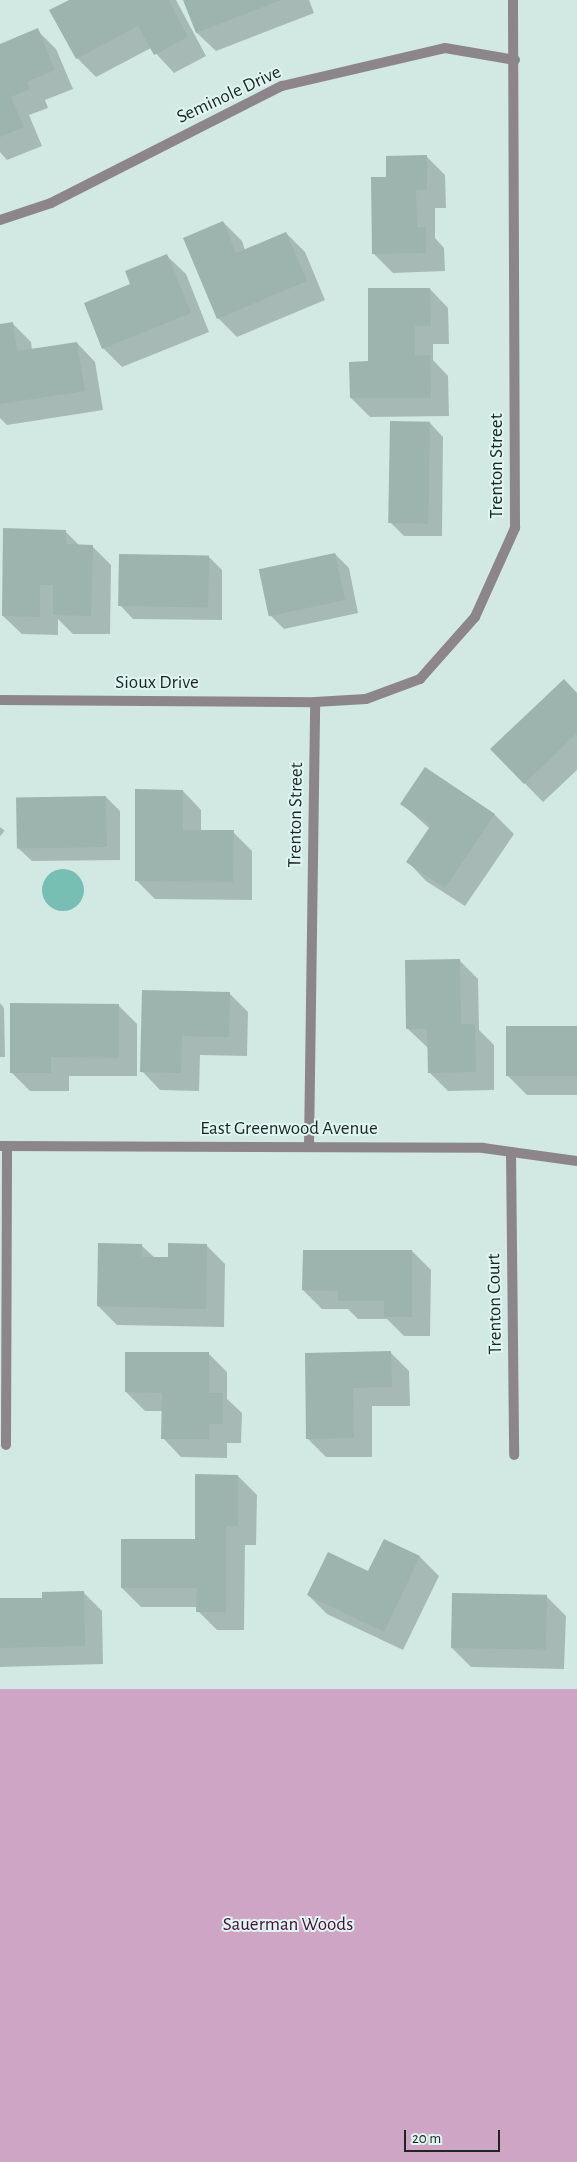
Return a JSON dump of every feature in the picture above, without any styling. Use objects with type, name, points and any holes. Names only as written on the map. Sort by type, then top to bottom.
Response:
[{"type":"street","name":"Trenton Street","points":[[309,1146],[315,702],[366,699],[420,679],[475,617],[515,528],[515,60],[513,0]]},
{"type":"street","name":"Seminole Drive","points":[[0,220],[51,203],[282,86],[445,48],[515,60]]},
{"type":"street","name":"Sioux Drive","points":[[0,700],[315,702]]},
{"type":"street","name":"East Greenwood Avenue","points":[[4,1146],[483,1148],[577,1161]]},
{"type":"street","points":[[4,1146],[6,1445]]},
{"type":"street","name":"Trenton Court","points":[[511,1152],[514,1455]]},
{"type":"green space","name":"Sauerman Woods","points":[[0,1689],[577,1689],[577,2162],[0,2162]]},
{"type":"shaded area","points":[[67,869],[75,872],[81,878],[84,890],[81,902],[75,908],[59,911],[51,908],[45,902],[42,886],[45,878],[51,872]]},
{"type":"building","points":[[69,0],[169,0],[188,37],[154,55],[138,26],[76,59],[49,10]]},
{"type":"building","points":[[183,0],[281,0],[196,33]]},
{"type":"building","points":[[38,28],[55,70],[27,82],[30,89],[11,97],[24,127],[0,137],[0,44]]},
{"type":"building","points":[[427,155],[427,190],[416,190],[417,227],[426,227],[426,253],[372,254],[371,177],[386,177],[386,156]]},
{"type":"building","points":[[223,221],[236,253],[286,232],[307,281],[217,319],[183,238]]},
{"type":"building","points":[[167,254],[191,313],[102,349],[84,303],[130,284],[125,271]]},
{"type":"building","points":[[368,288],[430,288],[431,326],[415,326],[415,356],[430,355],[431,398],[350,398],[349,362],[368,361]]},
{"type":"building","points":[[13,322],[17,351],[77,342],[85,391],[0,404],[0,324]]},
{"type":"building","points":[[390,421],[430,422],[428,524],[388,523]]},
{"type":"building","points":[[3,528],[66,530],[66,544],[93,545],[91,616],[53,615],[53,585],[40,585],[40,617],[2,616]]},
{"type":"building","points":[[335,553],[345,600],[269,616],[259,569]]},
{"type":"building","points":[[119,554],[209,556],[208,608],[118,606]]},
{"type":"building","points":[[564,679],[577,693],[577,733],[524,784],[490,749]]},
{"type":"building","points":[[425,767],[495,814],[445,888],[406,862],[431,825],[400,804]]},
{"type":"building","points":[[135,789],[183,790],[183,830],[234,830],[233,882],[135,881]]},
{"type":"building","points":[[106,796],[107,847],[17,849],[16,798]]},
{"type":"building","points":[[460,959],[461,1024],[475,1024],[476,1072],[428,1073],[427,1029],[406,1029],[405,960]]},
{"type":"building","points":[[142,990],[230,992],[229,1037],[182,1036],[181,1073],[140,1072]]},
{"type":"building","points":[[10,1003],[119,1004],[119,1058],[51,1057],[51,1073],[10,1073]]},
{"type":"building","points":[[506,1026],[577,1026],[577,1076],[506,1076]]},
{"type":"building","points":[[98,1243],[142,1244],[142,1257],[168,1257],[168,1243],[207,1244],[206,1309],[97,1306]]},
{"type":"building","points":[[303,1250],[412,1250],[412,1317],[384,1317],[384,1301],[338,1301],[338,1291],[302,1290]]},
{"type":"building","points":[[391,1351],[392,1387],[353,1388],[354,1438],[306,1439],[305,1353]]},
{"type":"building","points":[[125,1352],[209,1352],[209,1393],[223,1393],[223,1424],[209,1424],[209,1439],[161,1439],[162,1393],[125,1392]]},
{"type":"building","points":[[195,1474],[238,1475],[238,1526],[226,1526],[226,1612],[196,1612],[197,1588],[121,1588],[121,1539],[195,1539]]},
{"type":"building","points":[[384,1539],[420,1556],[384,1632],[307,1595],[328,1552],[368,1571]]},
{"type":"building","points":[[84,1591],[85,1646],[0,1648],[0,1598],[42,1598],[42,1592]]},
{"type":"building","points":[[452,1593],[547,1595],[546,1650],[451,1648]]}]
